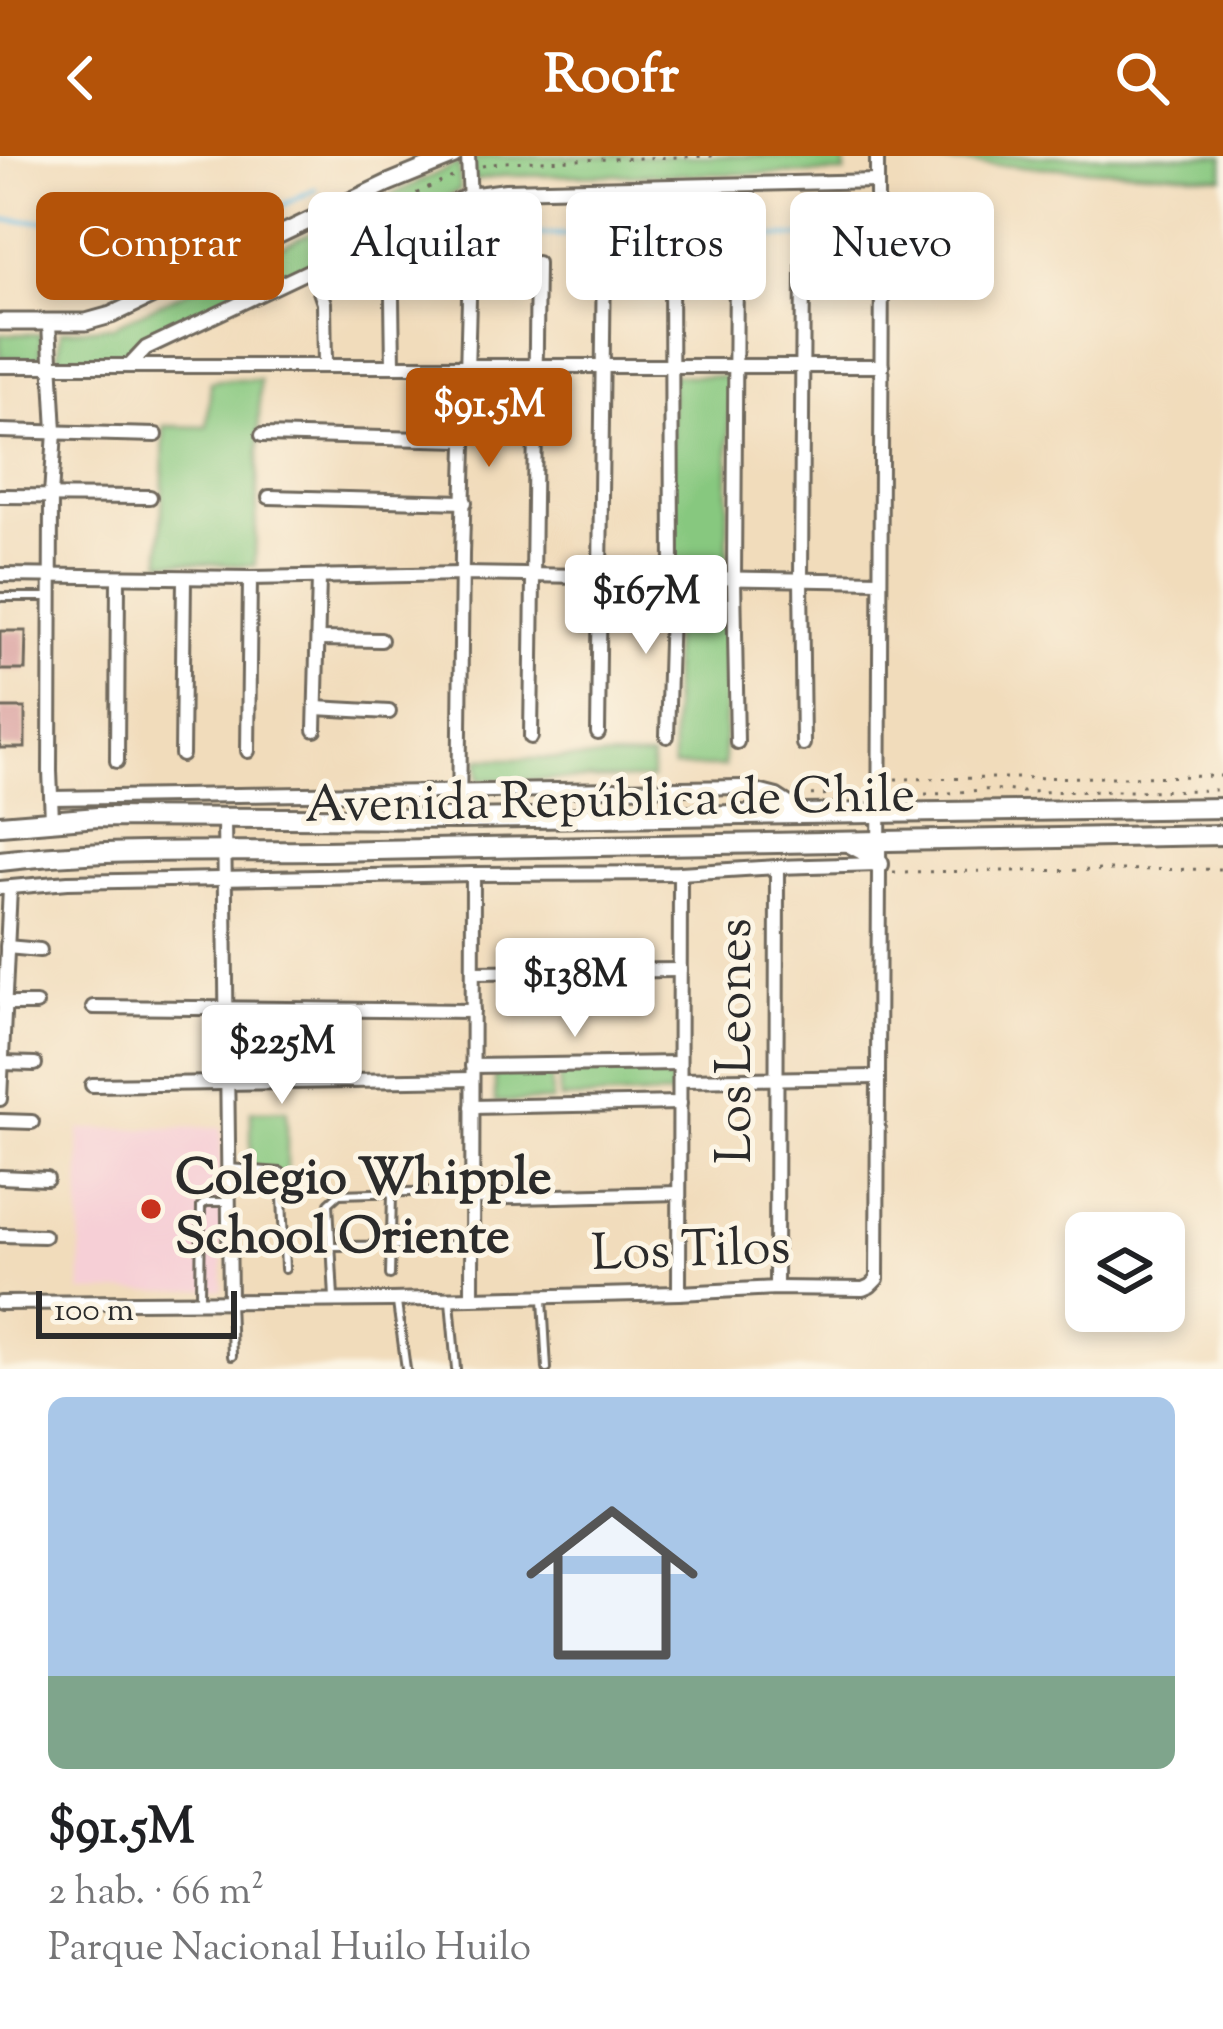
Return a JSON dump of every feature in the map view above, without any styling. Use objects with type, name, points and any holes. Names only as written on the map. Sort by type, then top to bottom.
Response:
[{"type":"main road","name":"Avenida República de Chile","points":[[0,825],[98,817],[806,814],[880,803],[1223,808]]},
{"type":"main road","name":"Avenida República de Chile","points":[[0,861],[104,853],[1223,835]]},
{"type":"main road","points":[[837,840],[863,850],[879,868]]},
{"type":"street","points":[[0,322],[50,324],[111,316],[454,156]]},
{"type":"street","points":[[877,156],[877,192]]},
{"type":"street","points":[[488,192],[877,181]]},
{"type":"street","points":[[130,364],[146,348],[308,273]]},
{"type":"street","points":[[323,300],[325,365]]},
{"type":"street","points":[[392,300],[393,366]]},
{"type":"street","points":[[459,819],[468,300]]},
{"type":"street","points":[[531,737],[537,300]]},
{"type":"street","points":[[598,733],[603,300]]},
{"type":"street","points":[[667,736],[671,300]]},
{"type":"street","points":[[736,300],[737,742]]},
{"type":"street","points":[[803,300],[803,744]]},
{"type":"street","points":[[680,1080],[876,1077],[882,300]]},
{"type":"street","points":[[50,324],[55,431],[52,820]]},
{"type":"street","points":[[0,366],[882,366]]},
{"type":"street","points":[[0,431],[156,435]]},
{"type":"street","points":[[262,436],[465,440]]},
{"type":"street","points":[[0,496],[149,497]]},
{"type":"street","points":[[269,497],[465,502]]},
{"type":"street","points":[[0,574],[319,578],[462,574],[880,581]]},
{"type":"street","points":[[117,761],[118,577]]},
{"type":"street","points":[[182,755],[184,578]]},
{"type":"street","points":[[248,751],[250,578]]},
{"type":"street","points":[[315,730],[319,578]]},
{"type":"street","points":[[318,639],[381,640]]},
{"type":"street","points":[[316,708],[389,712]]},
{"type":"street","name":"Avenida República de Chile","points":[[52,798],[742,787],[777,796],[806,814]]},
{"type":"street","points":[[224,819],[230,1301]]},
{"type":"street","name":"Los Leones","points":[[776,867],[776,1288]]},
{"type":"street","name":"Avenida República de Chile","points":[[5,888],[226,878],[879,868]]},
{"type":"street","points":[[679,1293],[680,873]]},
{"type":"street","points":[[472,1296],[473,874]]},
{"type":"street","points":[[0,1099],[5,888]]},
{"type":"street","points":[[7,947],[40,950]]},
{"type":"street","points":[[472,972],[680,970]]},
{"type":"street","points":[[4,1004],[36,1004]]},
{"type":"street","points":[[93,1007],[472,1011]]},
{"type":"street","points":[[92,1085],[227,1084],[679,1063]]},
{"type":"street","points":[[2,1064],[35,1064]]},
{"type":"street","name":"Los Tilos","points":[[0,1303],[863,1288],[877,1279],[876,1077]]},
{"type":"street","points":[[472,1107],[680,1103]]},
{"type":"street","points":[[0,1121],[32,1121]]},
{"type":"street","points":[[0,1177],[47,1179]]},
{"type":"street","points":[[472,1198],[679,1192]]},
{"type":"street","points":[[0,1235],[44,1236]]},
{"type":"lane","points":[[0,597],[51,596]]},
{"type":"lane","points":[[228,1168],[281,1172],[285,1269]]},
{"type":"lane","points":[[334,1299],[332,1197],[442,1191]]},
{"type":"lane","points":[[390,1275],[392,1193]]},
{"type":"lane","points":[[200,1301],[201,1206],[227,1202]]},
{"type":"lane","points":[[332,1246],[458,1245]]},
{"type":"lane","points":[[543,1295],[547,1369]]},
{"type":"lane","points":[[451,1297],[456,1369]]},
{"type":"lane","points":[[397,1299],[406,1369]]},
{"type":"lane","points":[[230,1301],[232,1356]]},
{"type":"path","points":[[411,192],[469,162],[714,156]]},
{"type":"path","points":[[881,778],[1223,776]]},
{"type":"path","points":[[880,803],[967,789],[1223,790]]},
{"type":"path","points":[[879,868],[1223,868]]},
{"type":"shaded area","name":"Colegio Whipple School Oriente","points":[[221,1127],[223,1290],[81,1292],[79,1129]]},
{"type":"green space","points":[[491,156],[844,156],[845,173],[502,176],[474,181],[473,160]]},
{"type":"green space","points":[[888,156],[1223,156],[1223,178],[888,160]]},
{"type":"green space","points":[[459,163],[460,190],[456,192],[397,192]]},
{"type":"green space","points":[[308,234],[308,264],[284,276],[284,245]]},
{"type":"green space","points":[[168,300],[235,300],[124,354],[58,360],[61,331],[113,326]]},
{"type":"green space","points":[[0,334],[41,334],[41,359],[0,358]]},
{"type":"green space","points":[[671,375],[730,377],[724,767],[673,767]]},
{"type":"green space","points":[[260,380],[255,566],[161,561],[164,426],[207,427],[211,382]]},
{"type":"green space","points":[[652,758],[652,779],[479,780],[479,759]]},
{"type":"green space","points":[[670,1066],[671,1095],[560,1099],[559,1070]]},
{"type":"green space","points":[[551,1070],[552,1101],[495,1102],[495,1071]]},
{"type":"green space","points":[[287,1110],[287,1177],[251,1177],[251,1111]]},
{"type":"building","points":[[0,631],[26,631],[25,670],[0,670]]},
{"type":"building","points":[[0,708],[25,708],[25,748],[0,748]]},
{"type":"waterway","points":[[0,220],[241,226],[315,189]]},
{"type":"waterway","points":[[542,235],[790,236]]},
{"type":"place","name":"Colegio Whipple School Oriente","points":[[151,1209]]}]
